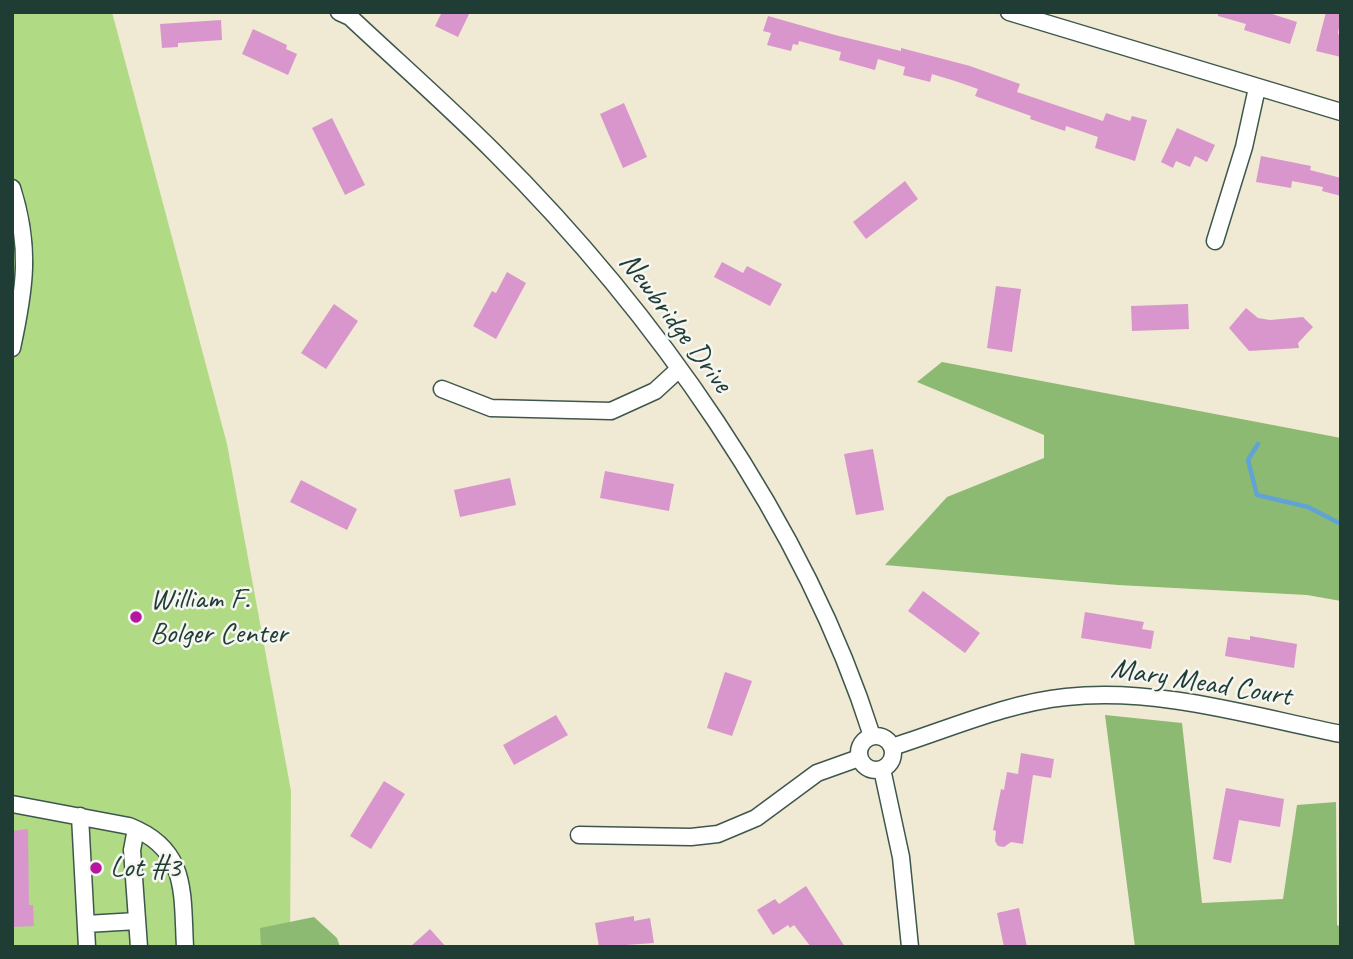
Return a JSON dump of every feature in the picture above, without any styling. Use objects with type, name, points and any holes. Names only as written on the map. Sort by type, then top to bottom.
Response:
[{"type":"street","points":[[1009,12],[1341,112]]},
{"type":"street","name":"Newbridge Drive","points":[[348,14],[494,152],[601,270],[679,369],[751,478],[812,585],[858,693],[872,736]]},
{"type":"street","points":[[1215,241],[1244,148],[1257,88]]},
{"type":"street","points":[[12,188],[23,223],[26,265],[12,348]]},
{"type":"street","points":[[442,389],[491,408],[611,411],[655,391],[679,369]]},
{"type":"street","name":"Mary Mead Court","points":[[892,747],[1023,705],[1065,697],[1105,694],[1170,700],[1341,734]]},
{"type":"street","points":[[872,736],[882,737],[892,747],[890,763],[882,769],[866,767],[859,758],[862,742],[872,736]]},
{"type":"street","points":[[579,835],[691,837],[718,834],[756,818],[817,774],[859,758]]},
{"type":"street","points":[[882,769],[901,857],[910,947]]},
{"type":"street","points":[[12,804],[136,829],[164,845],[176,862],[185,947]]},
{"type":"street","points":[[80,816],[88,947]]},
{"type":"street","points":[[136,829],[132,850],[139,947]]},
{"type":"street","points":[[86,924],[137,921]]},
{"type":"green space","name":"William F. Bolger Center","points":[[12,12],[112,12],[227,444],[291,791],[290,947],[12,947]]},
{"type":"green space","points":[[942,362],[1341,438],[1341,601],[1307,595],[1118,585],[885,565],[947,497],[1044,458],[1044,435],[917,382]]},
{"type":"green space","points":[[1105,715],[1182,723],[1202,903],[1283,899],[1297,805],[1336,802],[1337,925],[1341,927],[1341,947],[1135,947]]},
{"type":"green space","points":[[314,917],[337,938],[340,947],[261,947],[260,928]]},
{"type":"building","points":[[442,12],[470,12],[458,37],[435,26]]},
{"type":"building","points":[[1218,12],[1266,12],[1297,22],[1290,44],[1244,30],[1246,24],[1218,16]]},
{"type":"building","points":[[1326,12],[1341,14],[1338,34],[1341,35],[1341,57],[1316,51]]},
{"type":"building","points":[[768,16],[835,35],[901,51],[901,48],[970,66],[1020,84],[1017,92],[1103,121],[1106,113],[1130,121],[1132,116],[1147,120],[1135,161],[1095,148],[1098,137],[1066,126],[1065,131],[1030,119],[1031,116],[975,96],[978,89],[955,81],[932,74],[930,82],[903,75],[905,67],[878,59],[875,70],[839,60],[841,52],[799,41],[798,45],[793,44],[791,51],[767,45],[771,33],[763,31]]},
{"type":"building","points":[[221,20],[222,40],[178,43],[178,47],[162,48],[160,24]]},
{"type":"building","points":[[253,29],[287,45],[286,49],[297,54],[288,75],[242,54]]},
{"type":"building","points":[[624,103],[647,157],[623,168],[600,114]]},
{"type":"building","points":[[332,118],[365,185],[345,195],[312,128]]},
{"type":"building","points":[[1177,128],[1215,145],[1207,162],[1195,156],[1190,167],[1176,161],[1173,168],[1161,162]]},
{"type":"building","points":[[1261,156],[1311,166],[1310,170],[1341,178],[1341,196],[1322,191],[1323,187],[1292,181],[1291,188],[1256,182]]},
{"type":"building","points":[[905,181],[918,199],[866,239],[853,222]]},
{"type":"building","points":[[722,262],[743,273],[747,266],[782,284],[770,306],[714,277]]},
{"type":"building","points":[[507,272],[526,283],[496,339],[473,326],[492,291],[496,293]]},
{"type":"building","points":[[996,286],[1021,289],[1012,352],[987,348]]},
{"type":"building","points":[[334,304],[358,321],[326,369],[301,353]]},
{"type":"building","points":[[1188,304],[1189,329],[1132,331],[1131,306]]},
{"type":"building","points":[[1246,308],[1258,318],[1270,320],[1303,317],[1313,327],[1298,343],[1299,348],[1249,351],[1229,328]]},
{"type":"building","points":[[873,449],[884,510],[856,515],[844,454]]},
{"type":"building","points":[[605,471],[674,484],[669,511],[600,498]]},
{"type":"building","points":[[510,478],[516,505],[460,517],[454,490]]},
{"type":"building","points":[[301,480],[357,509],[347,530],[290,502]]},
{"type":"building","points":[[923,591],[980,633],[965,653],[908,611]]},
{"type":"building","points":[[1085,612],[1144,622],[1142,629],[1154,631],[1151,649],[1081,638]]},
{"type":"building","points":[[1250,636],[1297,644],[1294,668],[1225,656],[1228,637],[1250,640]]},
{"type":"building","points":[[725,672],[752,681],[732,736],[707,728]]},
{"type":"building","points":[[556,715],[568,735],[514,765],[503,745]]},
{"type":"building","points":[[1021,753],[1054,759],[1051,778],[1033,775],[1023,844],[1011,842],[1004,847],[998,846],[995,841],[996,831],[993,830],[1001,789],[1004,790],[1007,772],[1018,774]]},
{"type":"building","points":[[384,781],[405,794],[371,849],[350,836]]},
{"type":"building","points":[[1226,788],[1284,799],[1280,827],[1239,820],[1231,863],[1213,859]]},
{"type":"building","points":[[28,829],[29,905],[33,905],[34,926],[12,927],[12,831]]},
{"type":"building","points":[[806,886],[845,947],[811,947],[794,925],[790,928],[788,925],[773,935],[757,910],[775,899],[779,904]]},
{"type":"building","points":[[1019,908],[1027,947],[1004,947],[997,913]]},
{"type":"building","points":[[634,916],[634,921],[650,918],[654,943],[599,947],[595,923]]},
{"type":"building","points":[[430,929],[446,947],[410,947]]},
{"type":"waterway","points":[[1258,444],[1248,460],[1257,495],[1308,507],[1341,524]]},
{"type":"place","name":"William F. Bolger Center","points":[[136,617]]},
{"type":"place","name":"Lot #3","points":[[96,868]]}]
